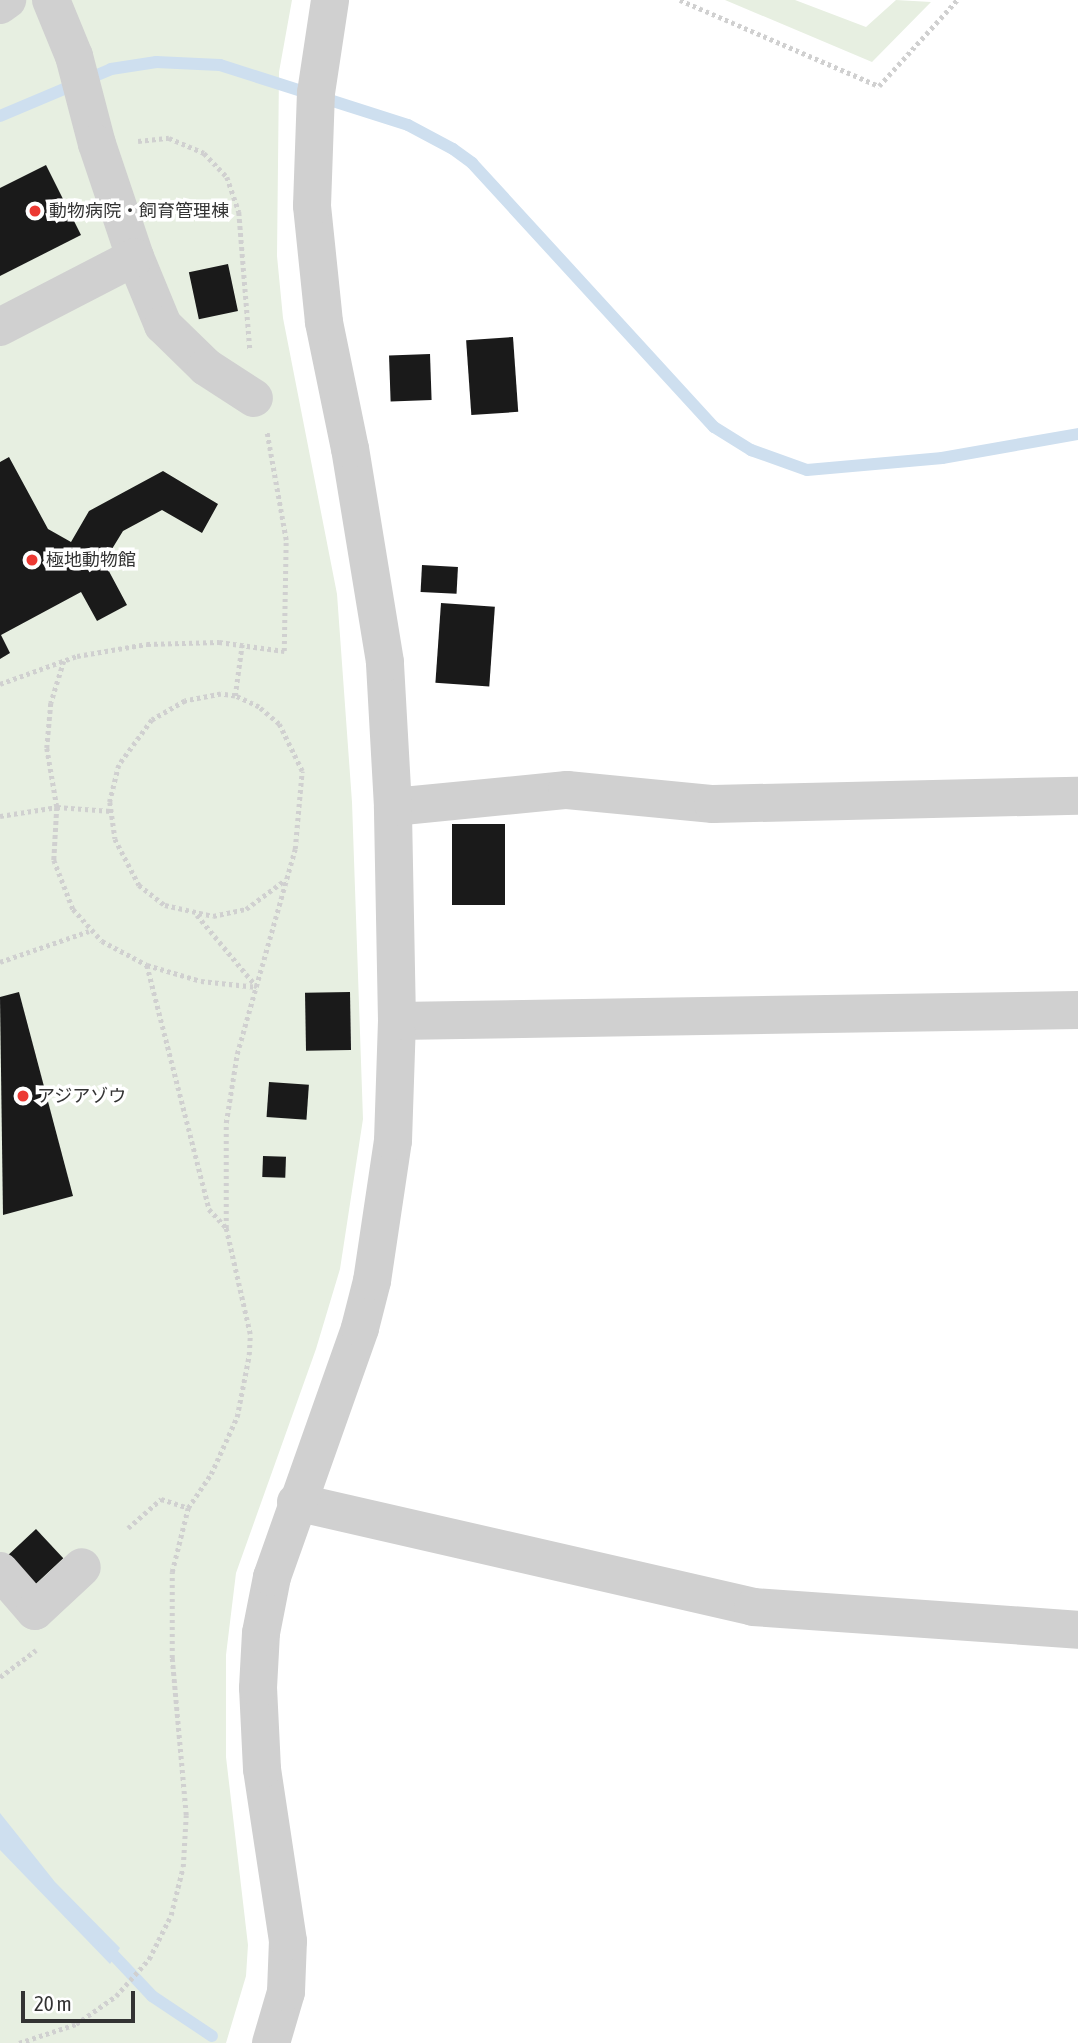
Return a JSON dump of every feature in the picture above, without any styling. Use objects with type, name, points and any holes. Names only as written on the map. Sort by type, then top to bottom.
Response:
[{"type":"street","points":[[0,5],[7,0]]},
{"type":"street","points":[[51,0],[74,56],[97,144],[135,257],[163,325],[206,367],[254,398]]},
{"type":"street","points":[[278,2041],[286,1992],[288,1941],[262,1769],[258,1688],[272,1577],[296,1502],[335,1400],[372,1281],[393,1141],[397,1021],[393,807],[385,662],[317,262],[312,149],[330,0]]},
{"type":"street","points":[[0,327],[135,257]]},
{"type":"street","points":[[393,807],[567,790],[713,804],[1078,796]]},
{"type":"street","points":[[397,1021],[1078,1010]]},
{"type":"street","points":[[296,1502],[753,1607],[1078,1630]]},
{"type":"street","points":[[0,1571],[35,1611],[82,1567]]},
{"type":"path","points":[[680,0],[879,86],[957,0]]},
{"type":"path","points":[[0,684],[64,661],[147,644],[242,644],[284,650],[287,613],[282,504],[267,433],[254,398],[239,212],[227,177],[204,153],[169,138],[97,144]]},
{"type":"path","points":[[235,696],[242,644]]},
{"type":"path","points":[[64,661],[48,726],[48,763],[57,807],[54,860],[66,898],[89,931],[146,965],[201,981],[257,987]]},
{"type":"path","points":[[19,2043],[76,2024],[116,1996],[149,1959],[177,1899],[183,1867],[186,1797],[172,1658],[172,1594],[176,1550],[188,1508],[230,1436],[248,1365],[250,1334],[226,1228],[223,1158],[230,1088],[257,987],[285,880],[301,817],[299,758],[287,734],[270,714],[235,696],[221,694],[185,701],[152,720],[119,765],[111,811],[121,857],[139,885],[165,905],[197,915],[246,909],[285,880]]},
{"type":"path","points":[[0,816],[57,807],[111,811]]},
{"type":"path","points":[[197,915],[257,987]]},
{"type":"path","points":[[0,962],[89,931]]},
{"type":"path","points":[[146,965],[209,1209],[226,1228]]},
{"type":"path","points":[[128,1528],[161,1499],[188,1508]]},
{"type":"shaded area","points":[[0,0],[292,0],[279,72],[277,256],[283,318],[337,594],[352,802],[363,1119],[340,1269],[316,1349],[236,1573],[226,1655],[226,1757],[248,1945],[246,1976],[226,2043],[0,2043]]},
{"type":"shaded area","points":[[725,0],[795,0],[866,27],[896,0],[931,2],[872,62]]},
{"type":"water","points":[[0,1813],[55,1882],[120,1948],[110,1964],[0,1850]]},
{"type":"building","name":"動物病院・飼育管理棟","points":[[46,165],[81,235],[0,276],[0,188]]},
{"type":"building","points":[[228,264],[238,311],[199,319],[189,272]]},
{"type":"building","points":[[513,337],[518,412],[471,415],[466,340]]},
{"type":"building","points":[[430,354],[432,400],[391,401],[389,355]]},
{"type":"building","points":[[9,457],[48,529],[71,542],[89,511],[163,471],[218,504],[202,533],[162,510],[123,531],[104,562],[127,605],[97,621],[81,592],[1,635],[10,653],[0,659],[0,462]]},
{"type":"building","points":[[422,565],[458,567],[457,594],[421,592]]},
{"type":"building","points":[[441,603],[495,607],[489,687],[435,683]]},
{"type":"building","points":[[452,824],[505,824],[505,905],[452,905]]},
{"type":"building","name":"アジアゾウ","points":[[19,992],[73,1196],[3,1215],[0,997]]},
{"type":"building","points":[[350,992],[351,1050],[306,1051],[305,993]]},
{"type":"building","points":[[269,1082],[309,1085],[306,1120],[267,1117]]},
{"type":"building","points":[[263,1156],[286,1157],[285,1178],[262,1177]]},
{"type":"building","points":[[36,1529],[63,1558],[35,1584],[8,1555]]},
{"type":"waterway","points":[[0,116],[111,69],[156,62],[220,65],[408,125],[453,149],[472,163],[714,427],[751,450],[807,470],[942,458],[1078,434]]},
{"type":"waterway","points":[[104,1945],[152,1996],[212,2036]]},
{"type":"place","name":"動物病院・飼育管理棟","points":[[35,211]]},
{"type":"place","name":"極地動物館","points":[[32,560]]},
{"type":"place","name":"アジアゾウ","points":[[23,1096]]}]
